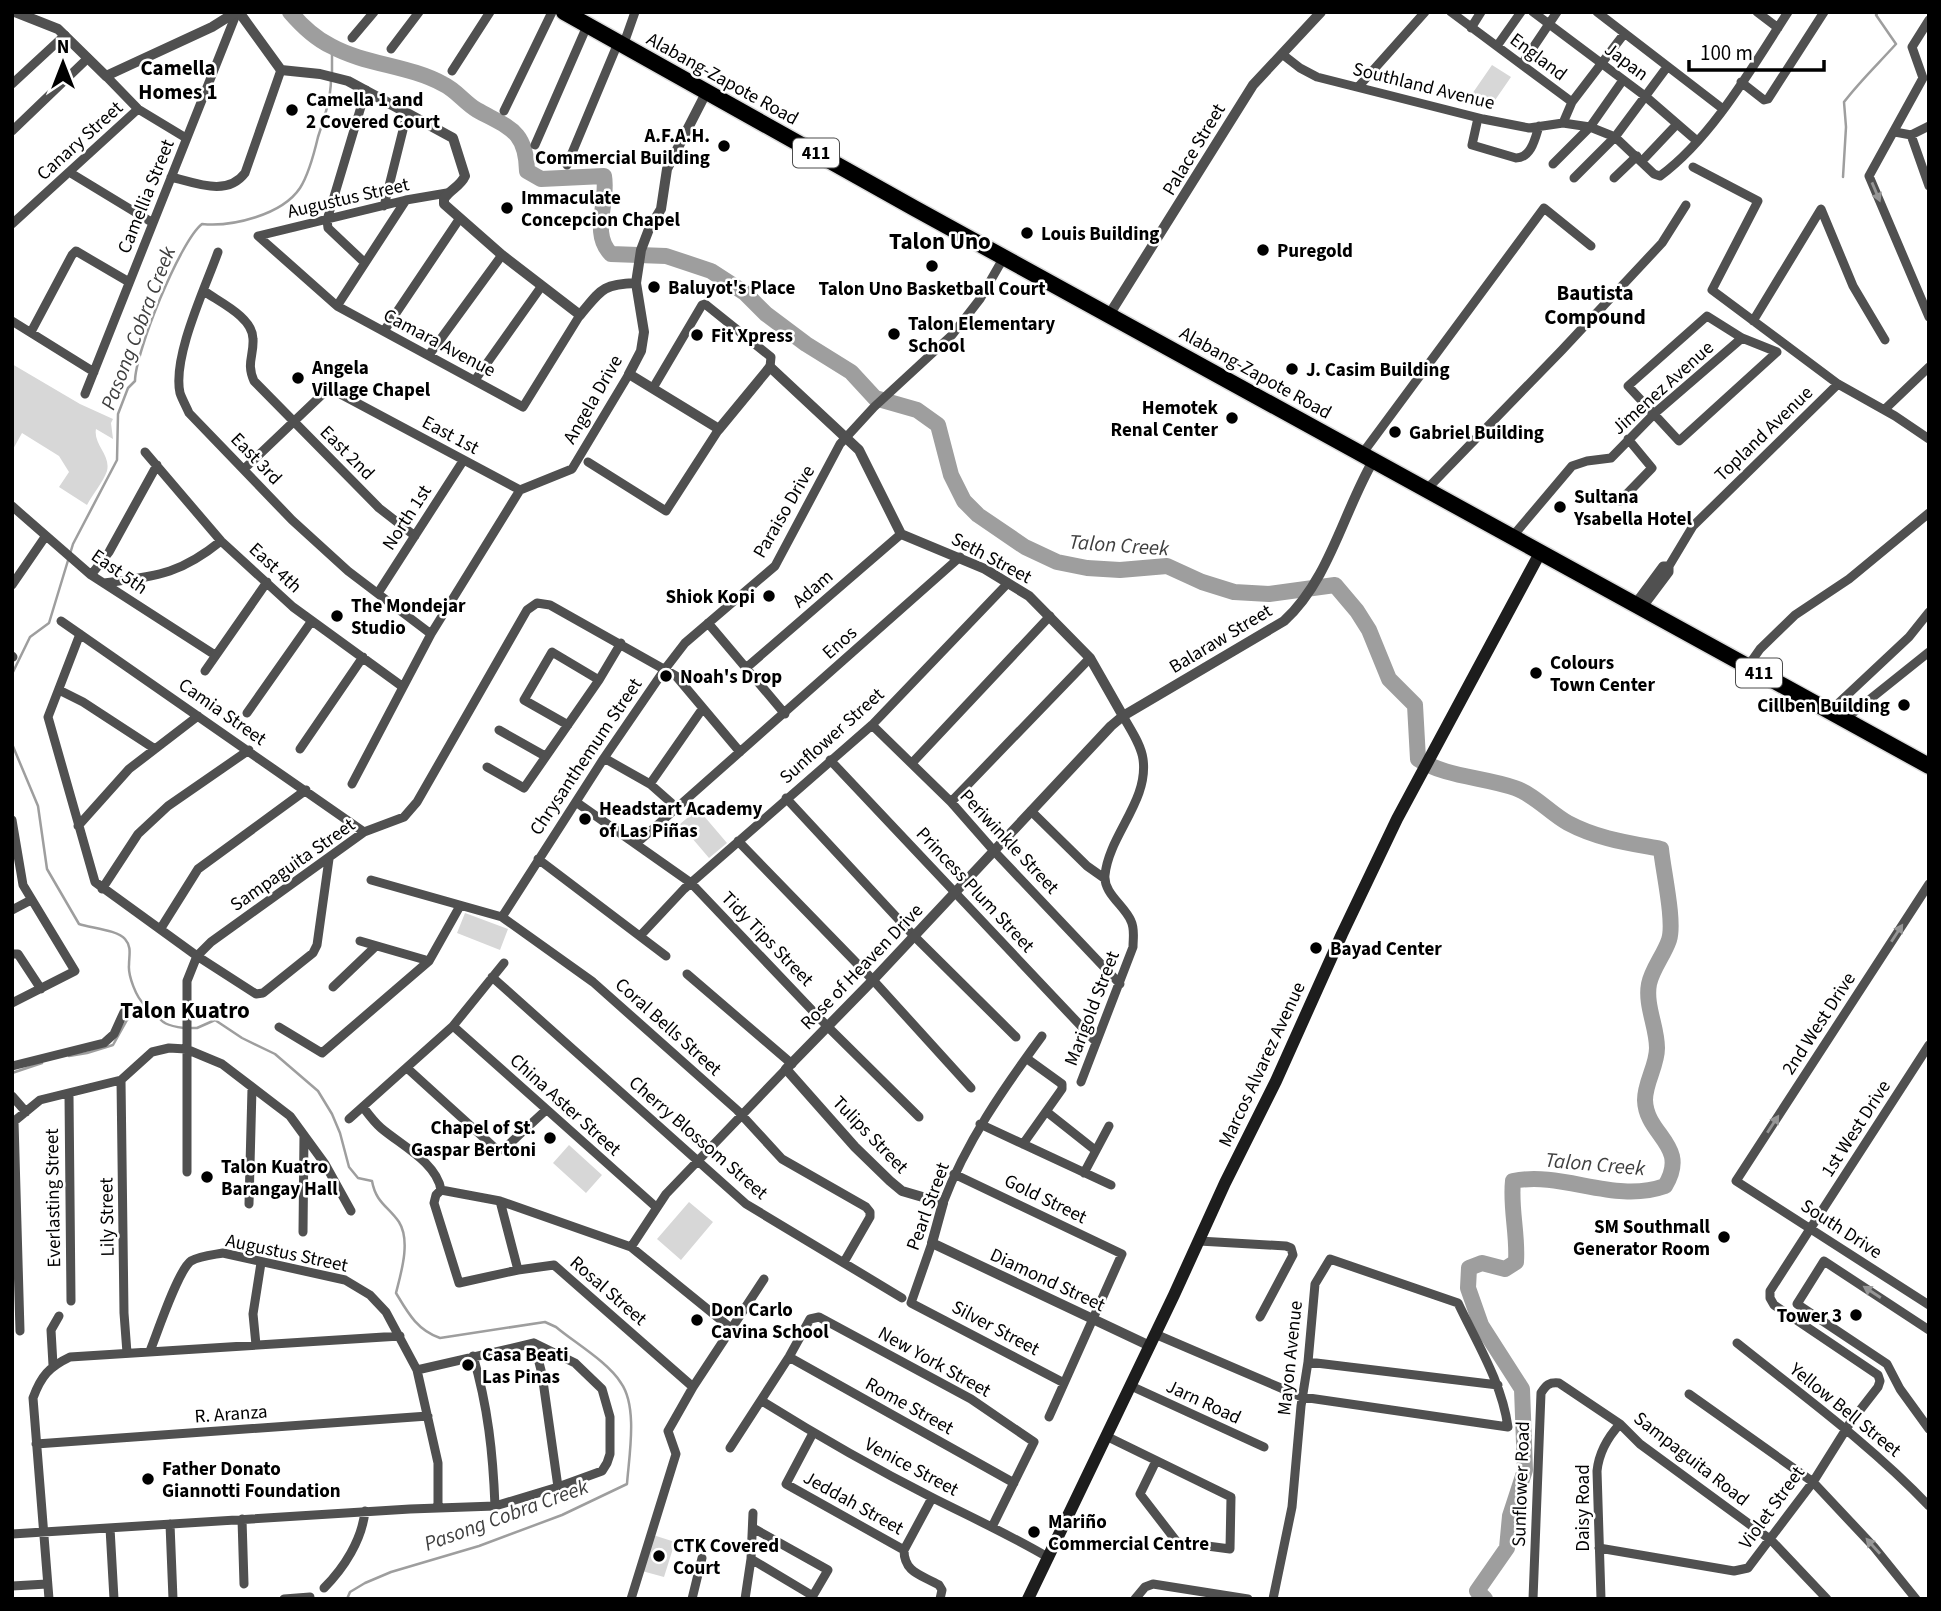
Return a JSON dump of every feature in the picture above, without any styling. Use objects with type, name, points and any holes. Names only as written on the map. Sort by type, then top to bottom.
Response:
[{"type":"highway","name":"Alabang-Zapote Road","points":[[564,12],[706,93],[1929,766]]},
{"type":"main road","name":"Marcos Alvarez Avenue","points":[[1028,1599],[1276,1081],[1342,934],[1429,758],[1540,553]]},
{"type":"street","points":[[15,12],[62,32],[138,109],[186,138]]},
{"type":"street","points":[[106,76],[212,27],[237,12],[281,70],[320,74],[348,81],[453,138],[465,176],[460,186],[447,193],[443,199],[444,204],[541,287],[580,315]]},
{"type":"street","name":"Camellia Street","points":[[85,394],[237,12]]},
{"type":"street","points":[[352,38],[374,12]]},
{"type":"street","points":[[391,49],[418,12]]},
{"type":"street","points":[[452,71],[490,12]]},
{"type":"street","points":[[503,111],[552,12]]},
{"type":"street","points":[[567,165],[635,12]]},
{"type":"street","name":"Palace Street","points":[[1109,314],[1253,85],[1321,12]]},
{"type":"street","points":[[1359,86],[1425,12]]},
{"type":"street","name":"England","points":[[1451,12],[1572,102]]},
{"type":"street","points":[[1471,28],[1482,12]]},
{"type":"street","points":[[1497,46],[1521,12]]},
{"type":"street","name":"Japan","points":[[1533,12],[1645,96],[1697,141]]},
{"type":"street","points":[[1522,64],[1557,12]]},
{"type":"street","points":[[1597,12],[1723,108]]},
{"type":"street","points":[[1757,12],[1778,28]]},
{"type":"street","points":[[1697,141],[1723,108],[1788,12]]},
{"type":"street","points":[[1741,82],[1764,100],[1768,99],[1825,12]]},
{"type":"street","points":[[1929,20],[1912,47],[1923,78],[1869,176],[1929,317]]},
{"type":"street","points":[[535,145],[587,26]]},
{"type":"street","points":[[12,84],[62,32]]},
{"type":"street","points":[[1563,123],[1572,102],[1625,34]]},
{"type":"street","name":"Southland Avenue","points":[[1282,54],[1317,77],[1478,118],[1529,128],[1563,123],[1590,127],[1615,137],[1654,174],[1660,176],[1697,141]]},
{"type":"street","points":[[12,131],[88,58]]},
{"type":"street","points":[[1574,178],[1615,137],[1667,67]]},
{"type":"street","points":[[171,177],[219,187],[230,186],[239,181],[245,173],[281,70]]},
{"type":"street","points":[[1553,164],[1590,127],[1623,80]]},
{"type":"street","points":[[363,88],[327,220],[328,228],[365,263]]},
{"type":"street","name":"Angela Drive","points":[[520,490],[572,469],[641,351],[644,332],[636,284],[640,256],[649,229],[661,209],[667,169],[706,93]]},
{"type":"street","name":"Canary Street","points":[[12,224],[138,109]]},
{"type":"street","points":[[384,206],[407,114]]},
{"type":"street","points":[[1478,118],[1473,145],[1516,158],[1527,155],[1539,126]]},
{"type":"street","points":[[1614,178],[1677,124]]},
{"type":"street","points":[[1895,132],[1911,135],[1929,126]]},
{"type":"street","points":[[1911,135],[1929,186]]},
{"type":"street","points":[[1693,167],[1758,201],[1712,290],[1838,384]]},
{"type":"street","points":[[69,172],[153,223]]},
{"type":"street","name":"Augustus Street","points":[[258,236],[447,193]]},
{"type":"street","points":[[337,306],[406,201]]},
{"type":"street","points":[[1426,490],[1662,243],[1686,205]]},
{"type":"street","points":[[1367,457],[1544,208],[1591,246]]},
{"type":"street","points":[[1753,321],[1821,209],[1853,286],[1885,340]]},
{"type":"street","points":[[384,331],[460,218]]},
{"type":"street","name":"Camara Avenue","points":[[258,236],[337,306],[523,407],[580,315],[599,293],[608,285],[636,284]]},
{"type":"street","points":[[31,332],[76,251],[129,282]]},
{"type":"street","name":"East 3rd","points":[[219,252],[199,300],[181,359],[180,391],[189,412],[292,520],[348,571],[431,634]]},
{"type":"street","points":[[429,355],[502,255]]},
{"type":"street","name":"Paraiso Drive","points":[[708,623],[775,566],[840,444],[874,407],[952,335],[980,299],[1004,257]]},
{"type":"street","points":[[475,380],[541,287]]},
{"type":"street","name":"East 2nd","points":[[204,291],[248,323],[254,337],[249,369],[254,381],[379,508],[415,536]]},
{"type":"street","points":[[588,461],[666,511],[719,429],[770,367],[771,357],[705,304],[653,388]]},
{"type":"street","points":[[1707,316],[1742,338],[1777,352],[1679,441],[1655,413],[1628,386],[1707,316]]},
{"type":"street","points":[[12,321],[94,372]]},
{"type":"street","name":"Jimenez Avenue","points":[[1512,537],[1572,466],[1611,458],[1655,413],[1742,338]]},
{"type":"street","points":[[770,367],[859,450],[901,534]]},
{"type":"street","points":[[1884,410],[1929,367]]},
{"type":"street","points":[[629,374],[719,429]]},
{"type":"street","name":"Topland Avenue","points":[[1638,606],[1663,566],[1670,566],[1693,526],[1838,384],[1929,439]]},
{"type":"street","name":"East 1st","points":[[293,422],[329,388],[520,490]]},
{"type":"street","points":[[244,469],[293,422]]},
{"type":"street","points":[[1620,501],[1652,468],[1628,439]]},
{"type":"street","name":"East 4th","points":[[145,452],[221,541],[311,622],[403,687]]},
{"type":"street","name":"Balaraw Street","points":[[1123,716],[1284,621],[1307,597],[1367,457]]},
{"type":"street","name":"North 1st","points":[[378,593],[463,460]]},
{"type":"street","points":[[91,575],[109,552],[157,465]]},
{"type":"street","points":[[352,785],[431,634],[520,490]]},
{"type":"street","name":"East 5th","points":[[12,506],[91,575],[215,655]]},
{"type":"street","points":[[1748,666],[1760,649],[1795,615],[1849,579],[1929,513]]},
{"type":"street","name":"Seth Street","points":[[901,534],[960,557],[1029,596],[1090,658],[1123,716]]},
{"type":"street","name":"Adam","points":[[746,668],[901,534]]},
{"type":"street","points":[[12,585],[45,537]]},
{"type":"street","points":[[104,583],[172,572],[200,558],[221,541]]},
{"type":"street","name":"Enos","points":[[637,843],[960,557]]},
{"type":"street","points":[[205,671],[267,582]]},
{"type":"street","name":"Sunflower Street","points":[[640,936],[691,883],[872,725],[1007,583]]},
{"type":"street","name":"Sampaguita Street","points":[[197,956],[211,942],[364,832],[404,817],[417,802],[527,610],[537,603],[550,605],[676,676],[740,752]]},
{"type":"street","points":[[1836,716],[1929,612]]},
{"type":"street","points":[[912,763],[1050,616]]},
{"type":"street","name":"Camia Street","points":[[61,621],[364,832]]},
{"type":"street","points":[[247,713],[311,622]]},
{"type":"street","points":[[708,623],[785,713]]},
{"type":"street","name":"Chrysanthemum Street","points":[[502,917],[665,669],[685,643],[708,623]]},
{"type":"street","points":[[80,634],[48,717],[95,882],[250,992],[264,993],[313,953],[317,944],[329,859]]},
{"type":"street","points":[[487,766],[524,788],[599,680],[621,643]]},
{"type":"street","points":[[568,725],[524,700],[552,652],[599,680]]},
{"type":"street","points":[[1836,716],[1929,652]]},
{"type":"street","points":[[300,749],[363,657]]},
{"type":"street","points":[[951,802],[1090,658]]},
{"type":"street","points":[[59,690],[83,702],[155,749]]},
{"type":"street","points":[[650,784],[703,708]]},
{"type":"street","points":[[78,826],[129,769],[198,716]]},
{"type":"street","points":[[1104,878],[1108,860],[1140,789],[1143,772],[1140,749],[1123,716]]},
{"type":"street","name":"Rose of Heaven Drive","points":[[631,1247],[656,1207],[697,1162],[1123,716]]},
{"type":"street","name":"Periwinkle Street","points":[[872,725],[951,802],[1119,984]]},
{"type":"street","points":[[499,730],[545,756]]},
{"type":"street","points":[[102,888],[138,834],[167,806],[249,750]]},
{"type":"street","points":[[604,758],[650,784],[676,807]]},
{"type":"street","name":"Princess Plum Street","points":[[830,760],[1096,1042]]},
{"type":"street","points":[[161,928],[198,869],[306,790]]},
{"type":"street","points":[[786,798],[914,936],[1016,1037]]},
{"type":"street","name":"Tidy Tips Street","points":[[576,802],[691,883],[828,1027],[919,1117]]},
{"type":"street","name":"Marigold Street","points":[[1031,811],[1087,866],[1104,878],[1106,886],[1131,920],[1134,933],[1130,957],[1081,1082]]},
{"type":"street","points":[[12,820],[23,885],[75,971],[12,1003]]},
{"type":"street","points":[[738,841],[873,980],[971,1088]]},
{"type":"street","points":[[538,859],[666,956]]},
{"type":"street","name":"Coral Bells Street","points":[[371,880],[502,917],[593,982],[737,1110],[782,1159],[870,1212],[870,1217],[844,1262]]},
{"type":"street","name":"2nd West Drive","points":[[1736,1181],[1929,884]]},
{"type":"street","points":[[12,910],[31,900]]},
{"type":"street","points":[[279,1027],[322,1053],[429,961],[460,906]]},
{"type":"street","points":[[360,941],[429,961]]},
{"type":"street","points":[[333,987],[376,946]]},
{"type":"street","points":[[12,954],[18,954],[41,989]]},
{"type":"street","points":[[187,1172],[188,974],[197,956]]},
{"type":"street","points":[[349,1119],[453,1026],[504,963]]},
{"type":"street","name":"Tulips Street","points":[[687,974],[789,1066],[855,1147],[890,1181],[902,1191],[943,1203]]},
{"type":"street","name":"Cherry Blossom Street","points":[[492,977],[746,1204],[906,1301]]},
{"type":"street","points":[[12,1066],[104,1043],[114,1034],[124,1012]]},
{"type":"street","name":"China Aster Street","points":[[453,1026],[656,1207]]},
{"type":"street","name":"Pearl Street","points":[[906,1301],[932,1243],[954,1174],[981,1124],[1042,1036]]},
{"type":"street","name":"1st West Drive","points":[[1878,1375],[1774,1305],[1770,1291],[1929,1045]]},
{"type":"street","points":[[20,1331],[13,1122],[40,1100],[121,1080],[152,1052],[169,1048],[186,1049],[222,1064],[290,1116],[325,1164],[351,1211]]},
{"type":"street","points":[[1023,1144],[1062,1089],[1062,1084],[1026,1058]]},
{"type":"street","points":[[407,1068],[500,1150],[546,1110]]},
{"type":"street","name":"Lily Street","points":[[121,1080],[124,1313],[127,1353]]},
{"type":"street","points":[[249,1204],[252,1088]]},
{"type":"street","name":"Everlasting Street","points":[[69,1095],[71,1301]]},
{"type":"street","points":[[12,1096],[26,1112]]},
{"type":"street","points":[[363,1107],[382,1129],[428,1166],[441,1190],[500,1201],[631,1247],[732,1329]]},
{"type":"street","points":[[1047,1112],[1095,1150]]},
{"type":"street","points":[[981,1124],[1111,1185]]},
{"type":"street","points":[[1084,1173],[1109,1126]]},
{"type":"street","points":[[303,1232],[304,1134]]},
{"type":"street","name":"Gold Street","points":[[954,1174],[1122,1254],[1093,1320]]},
{"type":"street","name":"South Drive","points":[[1736,1181],[1929,1305]]},
{"type":"street","name":"Rosal Street","points":[[441,1190],[434,1203],[457,1281],[462,1283],[549,1265],[559,1268],[693,1387]]},
{"type":"street","points":[[500,1201],[518,1270]]},
{"type":"street","points":[[1199,1241],[1291,1248],[1293,1255],[1260,1317]]},
{"type":"street","name":"Diamond Street","points":[[932,1243],[1093,1320],[1152,1340]]},
{"type":"street","name":"Augustus Street","points":[[150,1351],[180,1277],[189,1262],[205,1256],[223,1253],[345,1280],[370,1294],[386,1312],[417,1370],[438,1463],[438,1507]]},
{"type":"street","name":"Mayon Avenue","points":[[1273,1599],[1292,1507],[1315,1284],[1330,1259],[1458,1303],[1498,1385]]},
{"type":"street","points":[[1929,1330],[1824,1261],[1797,1304],[1887,1364],[1900,1390],[1929,1429]]},
{"type":"street","points":[[256,1345],[253,1314],[261,1263]]},
{"type":"street","points":[[631,1599],[676,1454],[668,1431],[693,1387],[764,1279]]},
{"type":"street","name":"Silver Street","points":[[906,1301],[1064,1383]]},
{"type":"street","points":[[53,1365],[51,1330],[59,1316]]},
{"type":"street","name":"New York Street","points":[[789,1357],[810,1319],[819,1317],[971,1399],[1034,1443],[1014,1483]]},
{"type":"street","points":[[1049,1417],[1093,1320]]},
{"type":"street","points":[[48,1599],[33,1398],[37,1387],[53,1365],[70,1357],[400,1336]]},
{"type":"street","points":[[1152,1340],[1302,1397],[1508,1427],[1498,1385],[1308,1362]]},
{"type":"street","points":[[12,1534],[365,1511],[495,1506],[602,1471],[610,1454],[610,1417],[602,1389],[575,1363],[534,1342],[417,1370]]},
{"type":"street","points":[[534,1342],[542,1374],[558,1487]]},
{"type":"street","name":"Yellow Bell Street","points":[[1737,1343],[1846,1429],[1929,1506]]},
{"type":"street","points":[[473,1356],[484,1394],[493,1453],[495,1506]]},
{"type":"street","points":[[730,1448],[789,1357]]},
{"type":"street","name":"Rome Street","points":[[789,1357],[1014,1483]]},
{"type":"street","name":"Violet Street","points":[[1599,1548],[1741,1571],[1748,1568],[1813,1482],[1846,1429],[1878,1387],[1878,1375]]},
{"type":"street","name":"Sunflower Road","points":[[1533,1599],[1541,1393],[1551,1382],[1559,1383]]},
{"type":"street","name":"Sampaguita Road","points":[[1559,1383],[1620,1424],[1640,1444],[1771,1540],[1827,1599]]},
{"type":"street","name":"Jarn Road","points":[[1131,1386],[1264,1447]]},
{"type":"street","points":[[1689,1394],[1813,1482],[1874,1547],[1916,1599]]},
{"type":"street","name":"Venice Street","points":[[762,1401],[813,1433],[1049,1558]]},
{"type":"street","name":"R. Aranza","points":[[36,1444],[428,1416]]},
{"type":"street","name":"Daisy Road","points":[[1601,1599],[1598,1458],[1610,1435],[1620,1424]]},
{"type":"street","name":"Jeddah Street","points":[[813,1433],[786,1485],[904,1550],[932,1498]]},
{"type":"street","points":[[1106,1436],[1231,1497],[1230,1549],[1177,1542],[1140,1494],[1156,1461]]},
{"type":"street","points":[[992,1527],[1014,1483]]},
{"type":"street","points":[[324,1588],[342,1570],[363,1524],[365,1511]]},
{"type":"street","points":[[748,1597],[753,1513]]},
{"type":"street","points":[[242,1520],[244,1584]]},
{"type":"street","points":[[170,1524],[173,1599]]},
{"type":"street","points":[[110,1528],[114,1599]]},
{"type":"street","points":[[751,1559],[812,1597],[828,1570],[753,1528]]},
{"type":"street","points":[[904,1550],[905,1563],[909,1569],[939,1585],[942,1590],[940,1599]]},
{"type":"street","points":[[692,1599],[702,1558]]},
{"type":"street","points":[[12,1586],[47,1584]]},
{"type":"street","points":[[1135,1599],[1145,1587],[1153,1584],[1208,1595],[1248,1599]]},
{"type":"street","points":[[284,1599],[310,1597]]},
{"type":"shaded area","points":[[1492,65],[1511,77],[1491,106],[1472,94]]},
{"type":"shaded area","points":[[12,364],[80,404],[113,419],[113,439],[96,429],[97,440],[108,465],[87,505],[59,487],[69,472],[59,456],[22,433],[12,451]]},
{"type":"shaded area","points":[[698,809],[727,843],[709,858],[680,824]]},
{"type":"shaded area","points":[[465,913],[508,929],[500,950],[457,933]]},
{"type":"shaded area","points":[[569,1145],[602,1175],[586,1193],[553,1163]]},
{"type":"shaded area","points":[[689,1202],[713,1222],[681,1260],[657,1239]]},
{"type":"shaded area","name":"CTK Covered Court","points":[[653,1535],[675,1542],[664,1577],[642,1571]]},
{"type":"waterway","name":"Talon Creek","points":[[290,12],[309,31],[331,46],[358,57],[430,78],[507,126],[519,138],[526,157],[527,171],[541,179],[604,176],[601,227],[605,246],[611,254],[666,256],[711,271],[745,293],[766,314],[806,344],[851,372],[875,398],[917,410],[938,425],[951,475],[964,501],[978,515],[1025,547],[1057,562],[1087,568],[1120,570],[1167,566],[1202,582],[1234,592],[1269,594],[1335,585],[1369,630],[1389,679],[1415,705],[1418,759],[1440,770],[1522,791],[1568,823],[1591,833],[1661,849],[1670,909],[1670,932],[1667,946],[1649,984],[1657,1048],[1645,1100],[1652,1123],[1665,1141],[1673,1160],[1665,1186],[1646,1191],[1627,1191],[1551,1180],[1513,1181],[1516,1262],[1505,1269],[1482,1263],[1469,1268],[1468,1288],[1481,1325],[1522,1389],[1525,1470],[1510,1516],[1507,1548],[1477,1591],[1485,1599]]},
{"type":"waterway","points":[[1843,177],[1846,127],[1844,102],[1896,44],[1876,15],[1878,12]]},
{"type":"waterway","name":"Pasong Cobra Creek","points":[[332,47],[332,72]]},
{"type":"waterway","name":"Pasong Cobra Creek","points":[[12,674],[30,637],[49,623],[73,544],[117,460],[118,414],[128,388],[135,381],[150,324],[182,252],[202,224],[227,223],[256,217],[281,205],[300,188],[311,164],[325,116],[331,79]]},
{"type":"waterway","name":"Pasong Cobra Creek","points":[[12,744],[38,806],[47,869],[79,924],[122,936],[129,948],[130,974],[139,997],[145,1005],[155,1010],[162,1021],[184,1028]]},
{"type":"waterway","name":"Pasong Cobra Creek","points":[[69,1056],[113,1045],[127,1020],[144,1005]]},
{"type":"waterway","name":"Pasong Cobra Creek","points":[[190,1028],[197,1028],[215,1020],[242,1038],[275,1054],[318,1091],[340,1133],[349,1167],[358,1178],[372,1181],[379,1199],[403,1230],[405,1248],[396,1293],[419,1326],[440,1338],[545,1322],[556,1327],[600,1360],[615,1375],[626,1393],[631,1418],[627,1484],[562,1515],[479,1546],[391,1572],[350,1592],[347,1599]]},
{"type":"waterway","name":"Pasong Cobra Creek","points":[[12,1073],[42,1063]]},
{"type":"place","name":"Camella 1 and 2 Covered Court","points":[[292,110]]},
{"type":"place","name":"A.F.A.H. Commercial Building","points":[[724,146]]},
{"type":"place","name":"Immaculate Concepcion Chapel","points":[[507,208]]},
{"type":"place","name":"Louis Building","points":[[1027,233]]},
{"type":"place","name":"Puregold","points":[[1263,250]]},
{"type":"place","name":"Talon Uno Basketball Court","points":[[932,266]]},
{"type":"place","name":"Baluyot's Place","points":[[654,287]]},
{"type":"place","name":"Talon Elementary School","points":[[894,334]]},
{"type":"place","name":"Fit Xpress","points":[[697,335]]},
{"type":"place","name":"J. Casim Building","points":[[1292,369]]},
{"type":"place","name":"Angela Village Chapel","points":[[298,378]]},
{"type":"place","name":"Hemotek Renal Center","points":[[1232,418]]},
{"type":"place","name":"Gabriel Building","points":[[1395,432]]},
{"type":"place","name":"Sultana Ysabella Hotel","points":[[1560,507]]},
{"type":"place","name":"Shiok Kopi","points":[[769,596]]},
{"type":"place","name":"The Mondejar Studio","points":[[337,616]]},
{"type":"place","name":"Colours Town Center","points":[[1536,673]]},
{"type":"place","name":"Noah's Drop","points":[[666,676]]},
{"type":"place","name":"Cillben Building","points":[[1904,705]]},
{"type":"place","name":"Headstart Academy of Las Piñas","points":[[585,819]]},
{"type":"place","name":"Bayad Center","points":[[1316,948]]},
{"type":"place","name":"Chapel of St. Gaspar Bertoni","points":[[550,1138]]},
{"type":"place","name":"Talon Kuatro Barangay Hall","points":[[207,1177]]},
{"type":"place","name":"SM Southmall Generator Room","points":[[1724,1237]]},
{"type":"place","name":"Tower 3","points":[[1856,1315]]},
{"type":"place","name":"Don Carlo Cavina School","points":[[697,1320]]},
{"type":"place","name":"Casa Beati Las Pinas","points":[[468,1365]]},
{"type":"place","name":"Father Donato Giannotti Foundation","points":[[148,1479]]},
{"type":"place","name":"Mariño Commercial Centre","points":[[1034,1532]]},
{"type":"place","name":"CTK Covered Court","points":[[659,1556]]},
{"type":"district","name":"Camella Homes 1","points":[[178,80]]},
{"type":"district","name":"Talon Uno","points":[[940,241]]},
{"type":"district","name":"Bautista Compound","points":[[1595,305]]},
{"type":"district","name":"Talon Kuatro","points":[[185,1010]]}]
